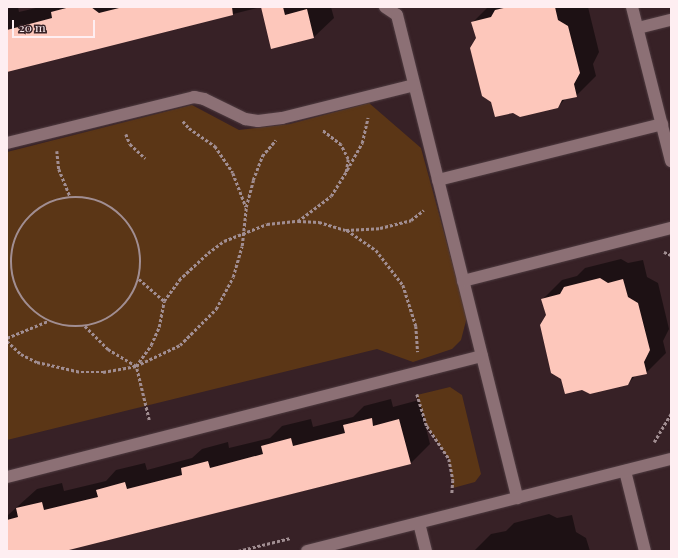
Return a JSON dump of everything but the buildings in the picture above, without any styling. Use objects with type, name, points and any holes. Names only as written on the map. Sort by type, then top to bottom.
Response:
[{"type":"lane","points":[[385,7],[402,11],[414,85],[518,498]]},
{"type":"lane","points":[[632,7],[671,161]]},
{"type":"lane","points":[[638,28],[671,20]]},
{"type":"lane","points":[[7,143],[194,97],[204,99],[234,115],[258,121],[282,118],[414,85]]},
{"type":"lane","points":[[440,186],[662,124]]},
{"type":"lane","points":[[463,281],[671,228]]},
{"type":"lane","points":[[7,476],[482,356]]},
{"type":"lane","points":[[307,551],[671,459]]},
{"type":"lane","points":[[624,471],[644,551]]},
{"type":"lane","points":[[418,523],[426,551]]},
{"type":"path","points":[[298,221],[331,196],[346,172],[362,143],[371,96]]},
{"type":"path","points":[[171,102],[189,128],[215,146],[233,173],[246,207]]},
{"type":"path","points":[[122,114],[130,144],[145,158]]},
{"type":"path","points":[[319,128],[341,146],[348,159],[346,172]]},
{"type":"path","points":[[57,131],[59,169],[70,196]]},
{"type":"path","points":[[7,341],[21,354],[58,368],[103,372],[136,366],[180,345],[216,309],[233,277],[243,233],[246,207],[262,156],[272,143],[282,137]]},
{"type":"path","points":[[346,230],[398,225],[423,212],[440,186]]},
{"type":"path","points":[[7,338],[47,320],[52,323],[68,326],[85,326],[103,321],[119,311],[131,296],[139,279],[141,259],[138,245],[126,220],[110,206],[91,198],[70,196],[51,201],[34,211],[21,225],[13,243],[10,262],[14,282],[22,299],[35,313],[52,323]]},
{"type":"path","points":[[136,366],[151,345],[159,327],[164,301],[197,262],[224,242],[267,224],[298,221],[319,222],[346,230],[376,250],[403,285],[416,326],[415,387],[427,426],[448,459],[453,480],[450,497]]},
{"type":"path","points":[[139,279],[164,301]]},
{"type":"path","points":[[85,326],[108,349],[136,366],[154,439]]},
{"type":"path","points":[[652,445],[671,414]]},
{"type":"shaded area","points":[[369,103],[421,148],[467,317],[461,340],[452,349],[413,362],[377,349],[7,440],[7,152],[192,105],[239,130],[290,124]]},
{"type":"shaded area","points":[[450,387],[462,395],[481,474],[475,482],[453,488],[449,459],[427,426],[417,395]]}]
